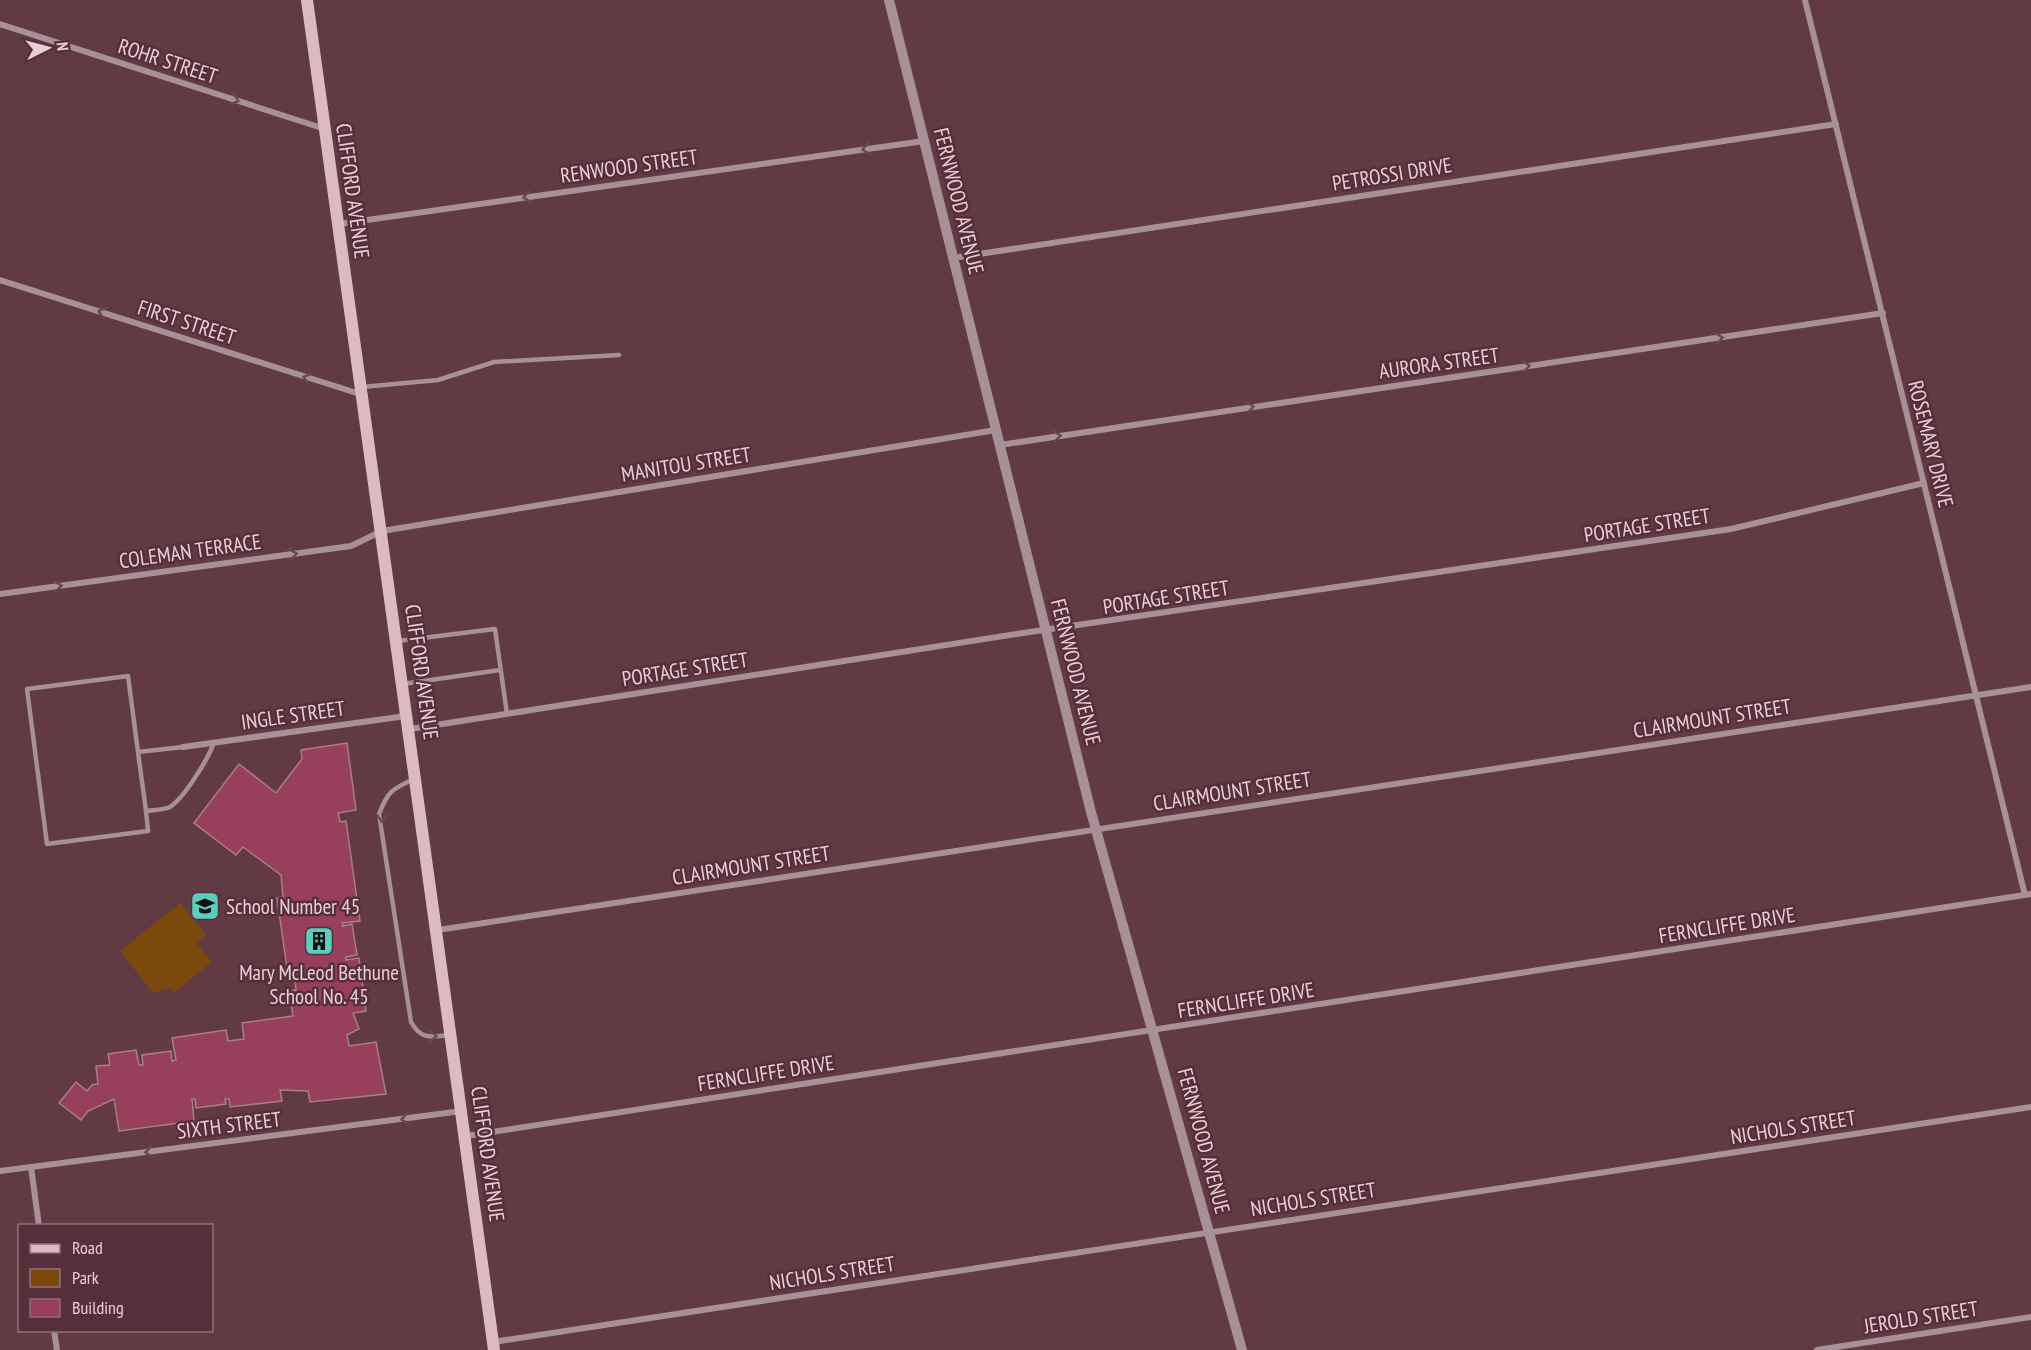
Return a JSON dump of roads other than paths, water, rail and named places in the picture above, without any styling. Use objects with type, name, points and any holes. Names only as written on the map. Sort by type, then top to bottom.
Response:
[{"type":"main road","name":"CLIFFORD AVENUE","points":[[307,0],[453,1035],[494,1346]]},
{"type":"street","name":"FERNWOOD AVENUE","points":[[889,0],[1096,828],[1242,1350]]},
{"type":"street","name":"ROSEMARY DRIVE","points":[[1805,0],[1976,695],[2028,895]]},
{"type":"street","name":"ROHR STREET","points":[[0,24],[325,129]]},
{"type":"street","name":"PETROSSI DRIVE","points":[[953,258],[1836,123]]},
{"type":"street","name":"RENWOOD STREET","points":[[339,225],[924,141]]},
{"type":"street","name":"FIRST STREET","points":[[0,280],[363,392]]},
{"type":"street","name":"AURORA STREET","points":[[1000,445],[1883,313]]},
{"type":"street","name":"MANITOU STREET","points":[[382,531],[996,430]]},
{"type":"street","name":"PORTAGE STREET","points":[[410,729],[1046,630],[1731,529],[1924,483]]},
{"type":"street","name":"COLEMAN TERRACE","points":[[0,594],[351,546],[382,531]]},
{"type":"street","name":"CLAIRMOUNT STREET","points":[[438,930],[2031,687]]},
{"type":"street","name":"INGLE STREET","points":[[183,747],[408,716]]},
{"type":"street","name":"FERNCLIFFE DRIVE","points":[[466,1136],[2028,895]]},
{"type":"street","name":"NICHOLS STREET","points":[[494,1346],[1209,1232],[2031,1107]]},
{"type":"street","name":"SIXTH STREET","points":[[0,1171],[463,1111]]},
{"type":"street","points":[[31,1167],[39,1224]]},
{"type":"street","name":"JEROLD STREET","points":[[1817,1350],[2031,1317]]},
{"type":"street","points":[[54,1332],[57,1350]]},
{"type":"lane","points":[[363,392],[438,380],[494,362],[619,355]]},
{"type":"lane","points":[[398,641],[495,629],[507,714]]},
{"type":"lane","points":[[403,684],[500,670]]},
{"type":"lane","points":[[128,676],[138,752],[148,831],[47,844],[27,689],[128,676]]},
{"type":"lane","points":[[146,811],[169,808],[179,798],[204,764],[214,742]]},
{"type":"lane","points":[[138,752],[183,747]]},
{"type":"lane","points":[[417,778],[393,789],[387,795],[379,814],[411,1022],[417,1034],[426,1038],[453,1035]]},
{"type":"place","name":"School Number 45","points":[[205,906]]},
{"type":"place","name":"Mary McLeod Bethune School No. 45","points":[[319,941]]}]
